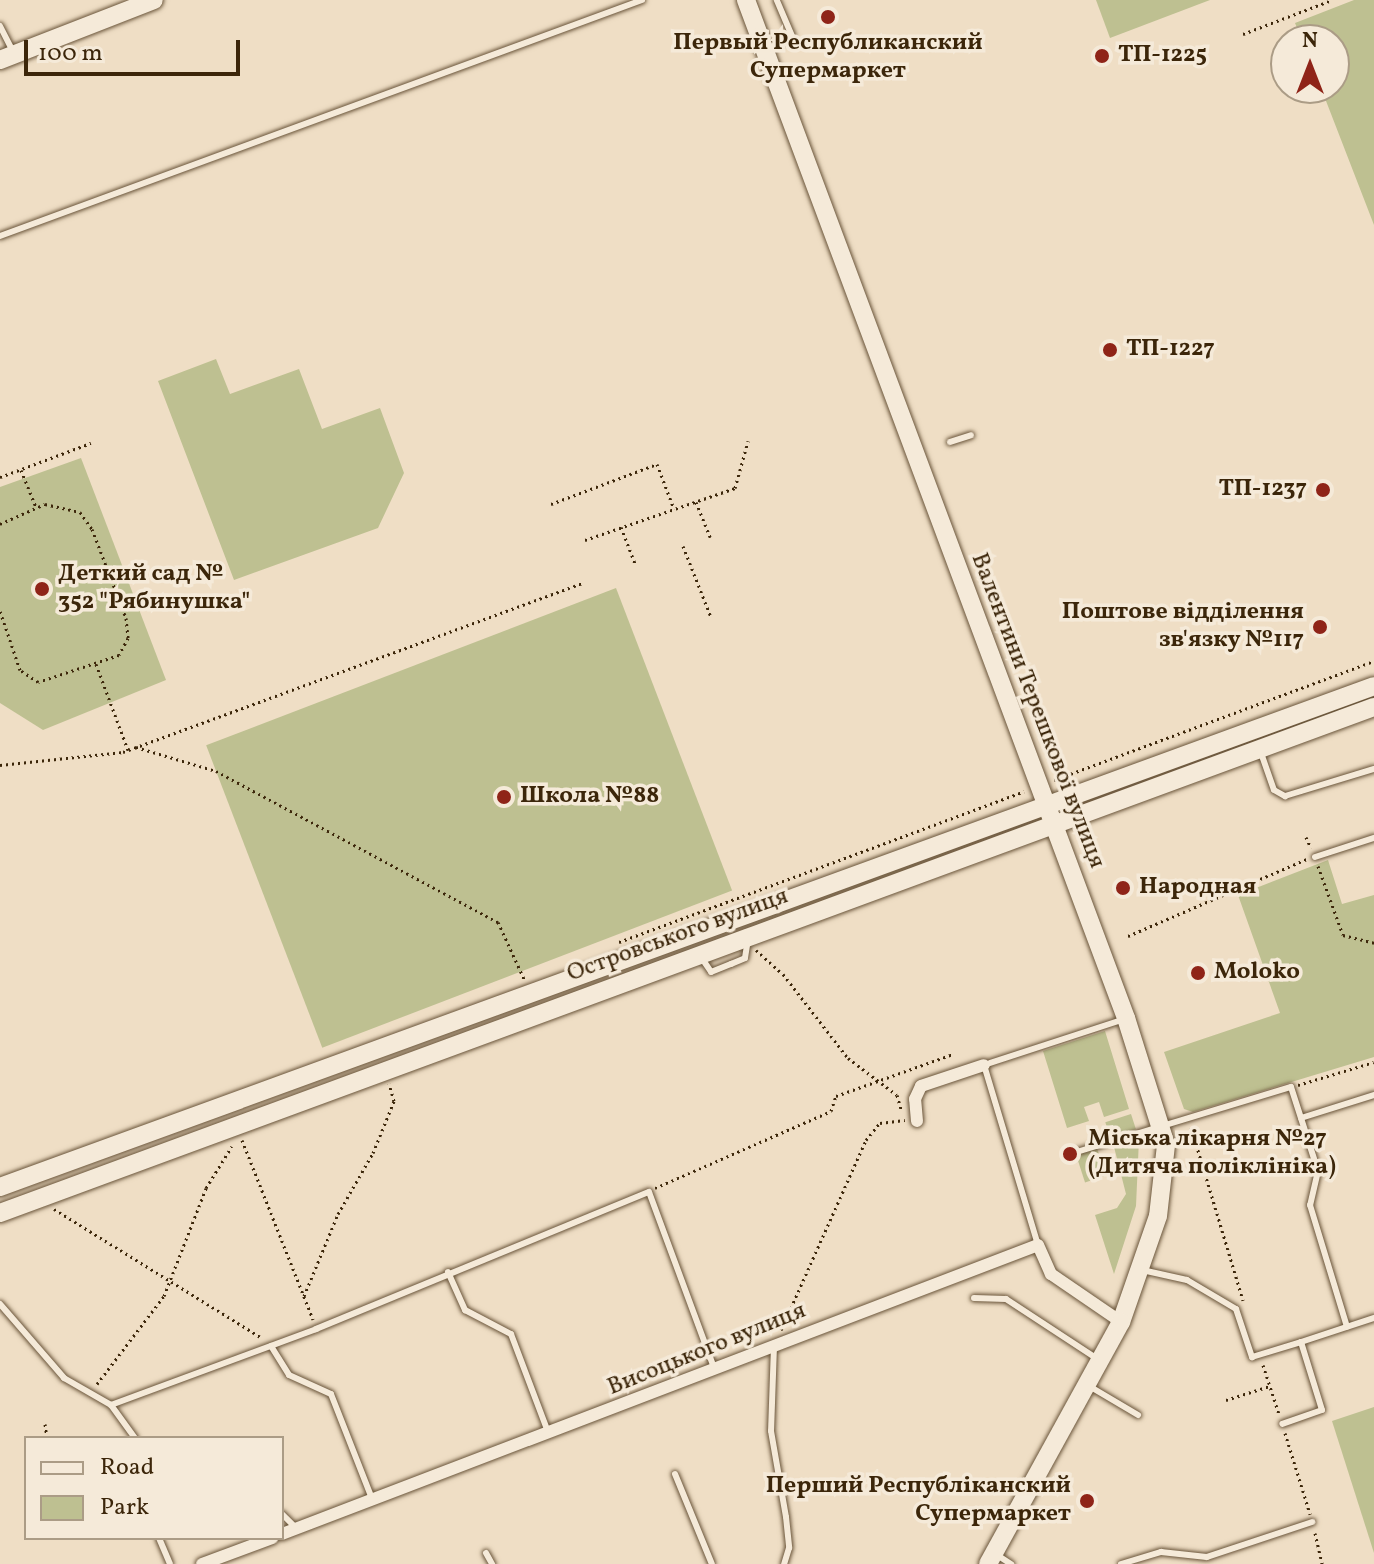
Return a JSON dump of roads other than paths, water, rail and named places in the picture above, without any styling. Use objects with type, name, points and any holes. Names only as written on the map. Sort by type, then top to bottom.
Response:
[{"type":"street","points":[[7,57],[154,0]]},
{"type":"street","name":"Валентини Терешкової вулиця","points":[[746,0],[1126,1018],[1163,1126],[1166,1172],[1142,1270],[1121,1322],[991,1558]]},
{"type":"street","name":"Островського вулиця","points":[[0,1187],[527,986],[1374,686]]},
{"type":"street","name":"Островського вулиця","points":[[0,1213],[1258,747],[1374,707]]},
{"type":"street","points":[[917,1121],[915,1099],[921,1086],[984,1065]]},
{"type":"street","points":[[1038,1245],[1051,1274],[1121,1322]]},
{"type":"street","name":"Висоцького вулиця","points":[[284,1533],[550,1435],[1038,1245]]},
{"type":"street","points":[[202,1564],[267,1540]]},
{"type":"lane","points":[[0,236],[642,0]]},
{"type":"lane","points":[[765,51],[792,36],[777,0]]},
{"type":"lane","points":[[0,26],[7,57]]},
{"type":"lane","points":[[950,442],[971,435]]},
{"type":"lane","points":[[1258,747],[1274,790],[1285,796],[1374,769]]},
{"type":"lane","points":[[1315,857],[1374,838]]},
{"type":"lane","points":[[1038,1245],[984,1065],[1126,1018]]},
{"type":"lane","points":[[1070,1154],[1291,1087],[1318,1171],[1310,1205],[1347,1327]]},
{"type":"lane","points":[[1301,1118],[1374,1095]]},
{"type":"lane","points":[[111,1405],[316,1329],[448,1272],[649,1192],[715,1370]]},
{"type":"lane","points":[[1142,1270],[1187,1280],[1236,1309],[1252,1357],[1374,1318]]},
{"type":"lane","points":[[448,1272],[465,1310],[511,1334],[550,1435]]},
{"type":"lane","points":[[974,1298],[1006,1299],[1099,1360]]},
{"type":"lane","points":[[0,1304],[64,1378],[111,1405],[135,1436]]},
{"type":"lane","points":[[1282,1424],[1322,1410],[1301,1342]]},
{"type":"lane","points":[[271,1346],[289,1375],[331,1394],[373,1501]]},
{"type":"lane","points":[[774,1346],[771,1431],[786,1517],[789,1548],[784,1564]]},
{"type":"lane","points":[[1086,1384],[1138,1415]]},
{"type":"lane","points":[[675,1474],[712,1564]]},
{"type":"lane","points":[[284,1516],[297,1529]]},
{"type":"lane","points":[[1121,1564],[1161,1552],[1207,1557],[1312,1522]]},
{"type":"lane","points":[[160,1540],[170,1564]]},
{"type":"lane","points":[[486,1553],[492,1564]]},
{"type":"lane","points":[[991,1558],[1011,1564]]},
{"type":"place","name":"Первый Республиканский Супермаркет","points":[[828,17]]},
{"type":"place","name":"ТП-1225","points":[[1102,56]]},
{"type":"place","name":"ТП-1227","points":[[1110,350]]},
{"type":"place","name":"ТП-1237","points":[[1323,490]]},
{"type":"place","name":"Деткий сад № 352 \"Рябинушка\"","points":[[42,589]]},
{"type":"place","name":"Поштове відділення зв'язку №117","points":[[1320,627]]},
{"type":"place","name":"Школа №88","points":[[504,797]]},
{"type":"place","name":"Народная","points":[[1123,888]]},
{"type":"place","name":"Moloko","points":[[1198,973]]},
{"type":"place","name":"Міська лікарня №27 (Дитяча поліклініка)","points":[[1070,1154]]},
{"type":"place","name":"Перший Республiканский Супермаркет","points":[[1087,1501]]}]
